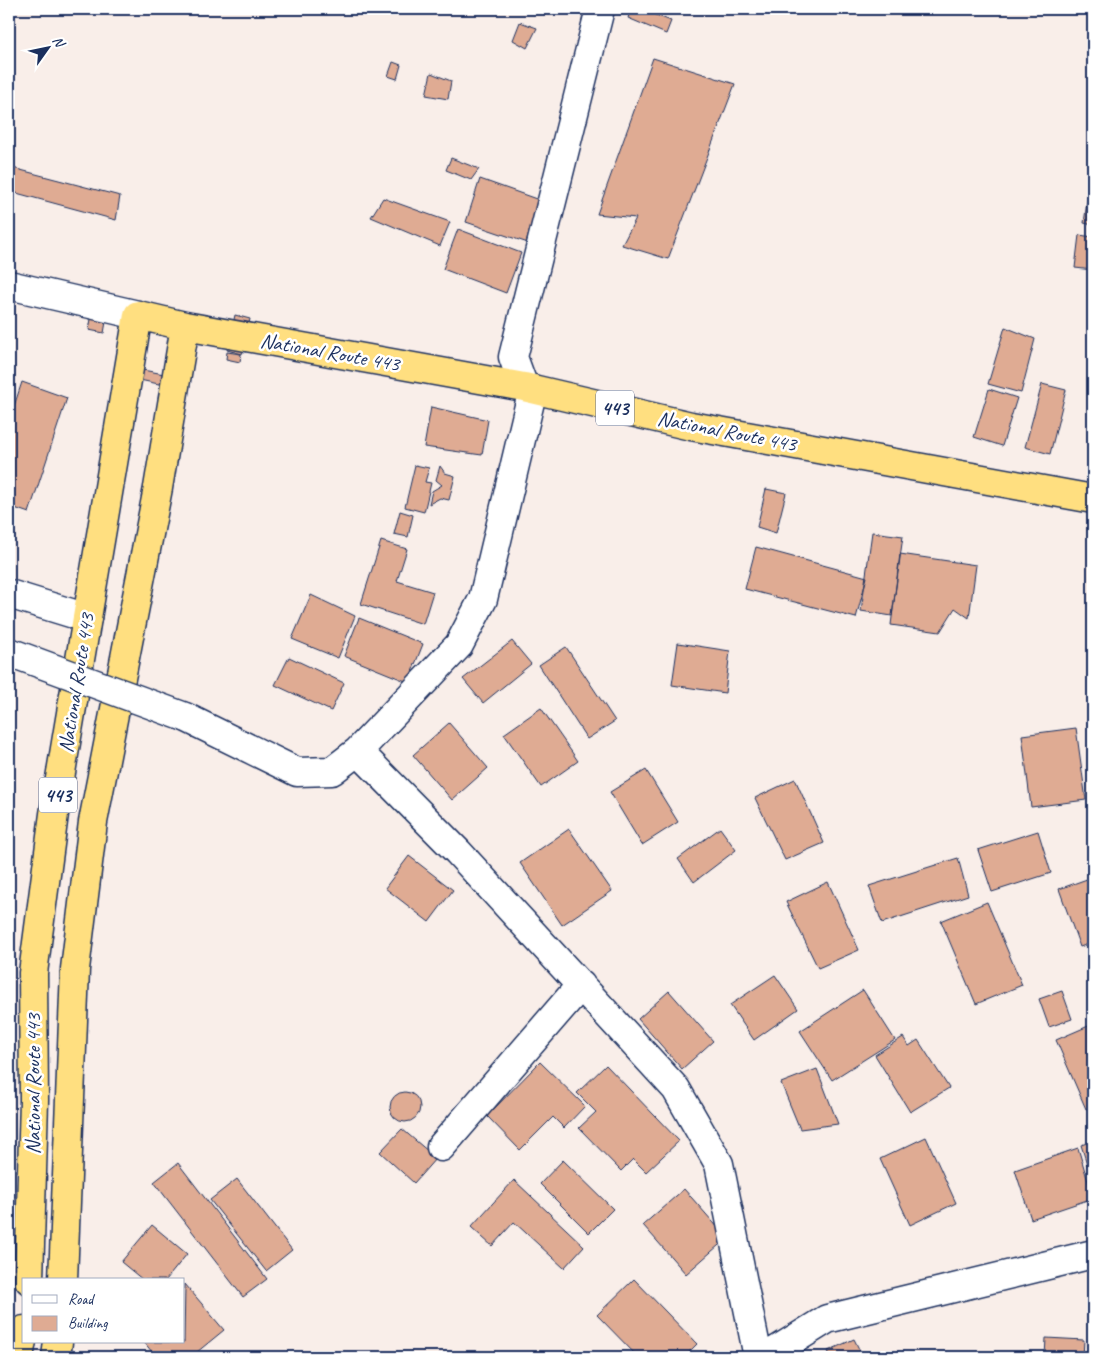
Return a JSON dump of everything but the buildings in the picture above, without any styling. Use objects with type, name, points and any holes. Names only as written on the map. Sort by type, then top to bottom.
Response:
[{"type":"highway","name":"National Route 443","points":[[29,1278],[34,1100],[33,973],[54,814],[138,315],[185,326],[528,388],[690,426],[1093,499]]},
{"type":"highway","name":"National Route 443","points":[[63,1278],[75,969],[93,822],[158,488],[185,326]]},
{"type":"highway","points":[[20,1357],[22,1344]]},
{"type":"highway","points":[[56,1357],[58,1344]]},
{"type":"street","points":[[9,652],[185,717],[297,772],[332,771],[358,751],[459,645],[483,599],[528,388],[513,358],[600,9]]},
{"type":"street","points":[[9,285],[138,315]]},
{"type":"street","points":[[9,594],[87,618]]},
{"type":"street","points":[[358,751],[458,852],[676,1089],[719,1164],[758,1357]]},
{"type":"street","points":[[441,1148],[581,985]]},
{"type":"street","points":[[766,1357],[827,1319],[1093,1254]]}]
